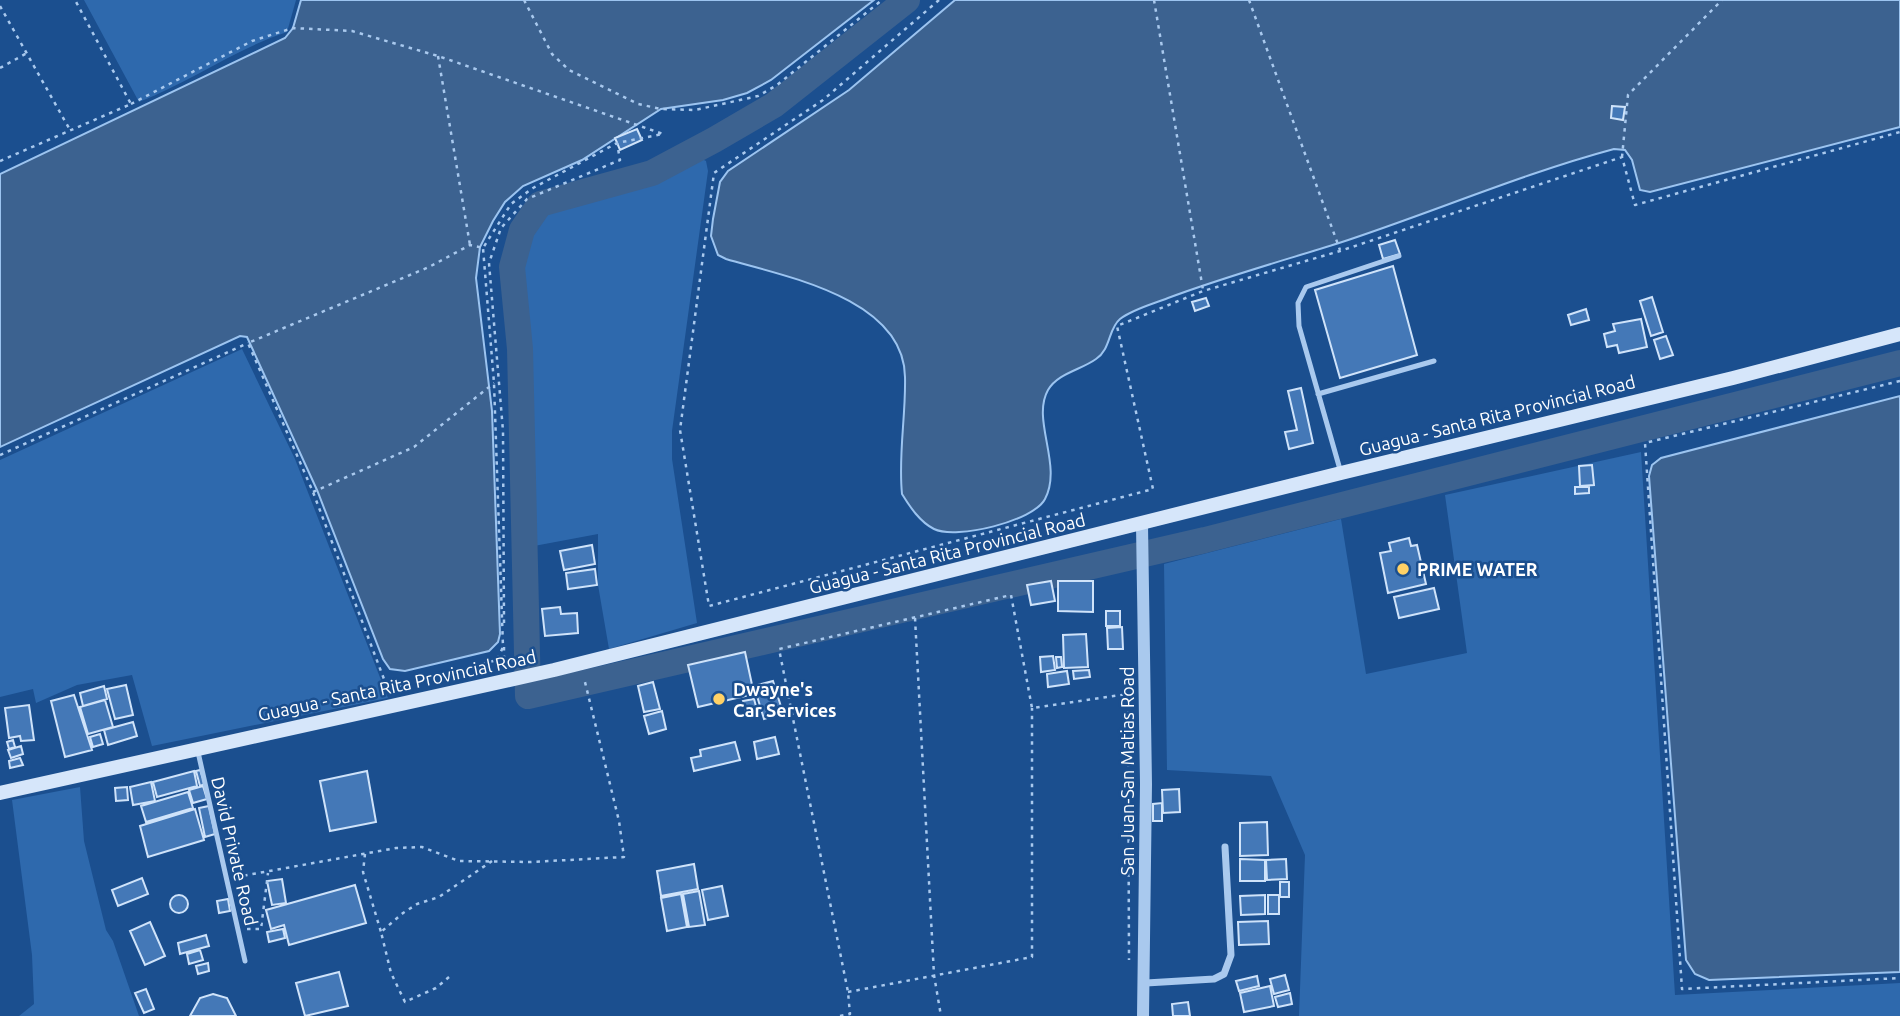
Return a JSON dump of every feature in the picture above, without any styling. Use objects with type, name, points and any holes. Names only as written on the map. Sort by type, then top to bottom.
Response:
[{"type":"main road","name":"Guagua - Santa Rita Provincial Road","points":[[0,793],[519,679],[1341,472],[1734,378],[1900,334]]},
{"type":"street","name":"San Juan-San Matias Road","points":[[1142,524],[1146,983],[1143,1016]]},
{"type":"street","points":[[1146,983],[1214,979],[1224,974],[1231,955],[1225,847]]},
{"type":"lane","points":[[1341,472],[1299,326],[1298,303],[1306,287],[1399,256]]},
{"type":"lane","points":[[1318,394],[1434,360]]},
{"type":"lane","name":"David Private Road","points":[[197,748],[245,961]]},
{"type":"path","points":[[75,0],[131,104]]},
{"type":"path","points":[[524,0],[552,54],[569,70],[638,104],[661,109],[695,110],[758,96],[778,85],[882,0]]},
{"type":"path","points":[[939,0],[823,100],[714,173],[680,430],[709,606],[1153,489],[1117,326],[1203,290],[1340,251],[1622,157]]},
{"type":"path","points":[[1154,0],[1203,290]]},
{"type":"path","points":[[1250,0],[1340,251]]},
{"type":"path","points":[[1722,0],[1628,95],[1622,157],[1635,205],[1900,132]]},
{"type":"path","points":[[0,6],[70,130]]},
{"type":"path","points":[[0,161],[131,104],[252,41],[293,28],[352,32],[438,55],[663,134],[617,143],[533,188],[511,204],[483,248],[494,383],[503,647],[497,660],[395,688],[387,687],[313,492],[248,343]]},
{"type":"path","points":[[0,68],[27,53]]},
{"type":"path","points":[[438,55],[470,245]]},
{"type":"path","points":[[505,682],[503,431],[489,263],[501,228],[527,199],[620,160],[617,143]]},
{"type":"path","points":[[0,455],[248,343],[429,267],[470,245],[483,248]]},
{"type":"path","points":[[1900,381],[1645,443],[1682,989],[1900,978]]},
{"type":"path","points":[[313,492],[414,447],[494,383]]},
{"type":"path","points":[[840,1016],[850,1014],[848,992],[779,649],[1011,595],[1032,708],[1032,957],[848,992]]},
{"type":"path","points":[[915,618],[934,975],[941,1016]]},
{"type":"path","points":[[233,887],[242,876],[365,853],[422,847],[459,860],[624,858],[619,821],[580,664]]},
{"type":"path","points":[[1032,708],[1128,694],[1129,967]]},
{"type":"path","points":[[365,853],[363,872],[391,973],[405,1002],[436,988],[449,977]]},
{"type":"path","points":[[381,932],[417,904],[439,897],[492,861]]},
{"type":"path","points":[[242,929],[261,929],[268,873]]},
{"type":"shaded area","points":[[84,0],[296,0],[287,32],[249,47],[139,102]]},
{"type":"shaded area","points":[[301,0],[874,0],[771,80],[747,93],[723,100],[661,109],[582,160],[523,186],[505,202],[480,247],[476,278],[492,411],[500,634],[498,642],[489,651],[405,671],[390,669],[383,659],[317,490],[247,337],[240,336],[0,447],[0,174],[285,38],[293,28]]},
{"type":"shaded area","points":[[955,0],[1900,0],[1900,127],[1650,192],[1640,190],[1632,160],[1625,150],[1614,149],[1545,170],[1339,243],[1210,283],[1125,315],[1113,328],[1101,355],[1070,372],[1052,384],[1048,390],[1043,415],[1051,472],[1045,499],[1026,515],[1011,521],[976,530],[945,532],[924,522],[902,494],[905,377],[899,350],[885,328],[863,309],[837,295],[808,283],[718,255],[711,236],[720,182],[728,171],[849,90]]},
{"type":"shaded area","points":[[698,157],[706,161],[708,171],[672,431],[672,459],[697,623],[609,649],[598,585],[598,534],[534,546],[526,377],[517,271],[528,233],[545,208],[659,176]]},
{"type":"shaded area","points":[[242,349],[295,459],[388,698],[152,746],[132,675],[77,685],[36,703],[33,689],[0,697],[0,460]]},
{"type":"shaded area","points":[[1900,396],[1900,972],[1709,980],[1695,974],[1686,960],[1649,476],[1652,465],[1661,458]]},
{"type":"shaded area","points":[[1641,452],[1675,995],[1900,983],[1900,1016],[1299,1016],[1305,855],[1271,776],[1167,770],[1164,564],[1341,519],[1366,674],[1467,653],[1445,495]]},
{"type":"shaded area","points":[[80,787],[84,841],[106,930],[113,941],[139,1016],[19,1016],[34,1004],[32,955],[12,800]]},
{"type":"building","points":[[1612,106],[1625,107],[1623,120],[1611,118]]},
{"type":"building","points":[[637,129],[642,140],[620,150],[615,138]]},
{"type":"building","points":[[1395,240],[1400,254],[1383,259],[1379,245]]},
{"type":"building","points":[[1393,266],[1417,355],[1340,378],[1315,290]]},
{"type":"building","points":[[1652,297],[1663,332],[1651,336],[1640,301]]},
{"type":"building","points":[[1206,298],[1209,306],[1195,311],[1192,302]]},
{"type":"building","points":[[1586,309],[1589,320],[1571,325],[1568,315]]},
{"type":"building","points":[[1641,319],[1647,347],[1619,353],[1617,345],[1607,347],[1604,334],[1615,331],[1613,324]]},
{"type":"building","points":[[1666,336],[1673,355],[1660,359],[1654,340]]},
{"type":"building","points":[[1301,388],[1313,443],[1289,449],[1285,432],[1297,430],[1288,391]]},
{"type":"building","points":[[1592,465],[1594,485],[1580,486],[1579,466]]},
{"type":"building","points":[[1575,487],[1589,487],[1589,493],[1575,494]]},
{"type":"building","name":"PRIME WATER","points":[[1409,538],[1411,546],[1417,545],[1426,584],[1388,593],[1380,553],[1391,551],[1389,543]]},
{"type":"building","points":[[592,545],[595,564],[564,570],[560,551]]},
{"type":"building","points":[[595,569],[597,585],[568,589],[566,573]]},
{"type":"building","points":[[1051,581],[1055,601],[1031,605],[1027,585]]},
{"type":"building","points":[[1058,581],[1093,581],[1093,612],[1058,611]]},
{"type":"building","points":[[1434,588],[1439,609],[1399,618],[1394,597]]},
{"type":"building","points":[[560,607],[561,614],[577,613],[578,633],[545,636],[542,609]]},
{"type":"building","points":[[1106,611],[1120,611],[1120,626],[1106,626]]},
{"type":"building","points":[[1122,627],[1123,649],[1108,649],[1107,628]]},
{"type":"building","points":[[1086,634],[1088,667],[1064,668],[1063,635]]},
{"type":"building","points":[[745,652],[754,694],[698,707],[688,665]]},
{"type":"building","points":[[1053,656],[1055,670],[1041,672],[1040,657]]},
{"type":"building","points":[[1056,657],[1061,657],[1062,667],[1057,668]]},
{"type":"building","points":[[1089,670],[1090,677],[1074,679],[1073,671]]},
{"type":"building","points":[[1067,671],[1069,684],[1048,687],[1047,674]]},
{"type":"building","points":[[773,681],[783,713],[764,719],[754,686]]},
{"type":"building","points":[[653,682],[660,709],[644,712],[638,686]]},
{"type":"building","points":[[126,685],[133,715],[115,719],[107,689]]},
{"type":"building","points":[[104,686],[107,699],[83,706],[80,693]]},
{"type":"building","points":[[74,695],[92,750],[65,757],[51,701]]},
{"type":"building","points":[[754,699],[757,710],[746,712],[743,701]]},
{"type":"building","points":[[105,700],[113,727],[88,734],[80,707]]},
{"type":"building","points":[[29,705],[34,740],[21,741],[20,736],[9,738],[5,708]]},
{"type":"building","points":[[662,711],[666,729],[649,734],[644,716]]},
{"type":"building","points":[[133,722],[137,736],[108,745],[104,730]]},
{"type":"building","points":[[100,734],[103,744],[93,747],[90,737]]},
{"type":"building","points":[[775,737],[779,754],[757,759],[754,742]]},
{"type":"building","points":[[13,740],[15,747],[9,749],[7,742]]},
{"type":"building","points":[[735,742],[740,760],[694,771],[691,758],[701,756],[700,750]]},
{"type":"building","points":[[21,746],[23,754],[11,758],[8,750]]},
{"type":"building","points":[[20,758],[23,765],[10,768],[9,761]]},
{"type":"building","points":[[200,770],[205,784],[200,786],[196,771]]},
{"type":"building","points":[[194,771],[197,786],[157,797],[153,782]]},
{"type":"building","points":[[367,771],[376,822],[330,831],[320,781]]},
{"type":"building","points":[[151,782],[155,801],[133,805],[130,787]]},
{"type":"building","points":[[203,786],[207,799],[193,803],[189,790]]},
{"type":"building","points":[[127,787],[128,800],[116,801],[115,788]]},
{"type":"building","points":[[1179,789],[1180,812],[1163,813],[1162,790]]},
{"type":"building","points":[[188,792],[193,808],[146,822],[141,806]]},
{"type":"building","points":[[1162,803],[1162,821],[1153,821],[1153,804]]},
{"type":"building","points":[[209,806],[215,834],[205,837],[199,808]]},
{"type":"building","points":[[195,809],[204,840],[148,857],[140,826]]},
{"type":"building","points":[[1267,822],[1268,855],[1240,856],[1240,823]]},
{"type":"building","points":[[1240,859],[1265,860],[1265,881],[1240,881]]},
{"type":"building","points":[[1286,859],[1287,879],[1267,880],[1266,860]]},
{"type":"building","points":[[694,864],[698,889],[661,896],[657,871]]},
{"type":"building","points":[[142,878],[148,894],[118,906],[112,890]]},
{"type":"building","points":[[282,879],[286,903],[272,905],[267,881]]},
{"type":"building","points":[[1280,882],[1289,882],[1289,897],[1280,897]]},
{"type":"building","points":[[355,885],[366,923],[289,945],[284,925],[271,929],[266,910]]},
{"type":"building","points":[[722,886],[728,916],[708,920],[702,890]]},
{"type":"building","points":[[699,891],[705,925],[689,927],[683,894]]},
{"type":"building","points":[[681,894],[687,927],[667,931],[661,898]]},
{"type":"building","points":[[179,895],[186,897],[186,911],[179,913],[172,911],[170,904],[172,897]]},
{"type":"building","points":[[1265,895],[1265,914],[1241,915],[1240,896]]},
{"type":"building","points":[[1268,895],[1279,895],[1279,914],[1268,914]]},
{"type":"building","points":[[228,899],[230,911],[219,913],[217,901]]},
{"type":"building","points":[[1268,921],[1269,944],[1239,945],[1238,922]]},
{"type":"building","points":[[150,922],[165,956],[145,965],[130,931]]},
{"type":"building","points":[[283,929],[285,938],[269,942],[267,932]]},
{"type":"building","points":[[206,935],[209,946],[180,954],[178,943]]},
{"type":"building","points":[[200,950],[203,960],[189,964],[187,954]]},
{"type":"building","points":[[208,963],[209,971],[198,974],[196,966]]},
{"type":"building","points":[[339,972],[348,1006],[305,1016],[296,983]]},
{"type":"building","points":[[1285,975],[1289,990],[1274,994],[1270,979]]},
{"type":"building","points":[[1257,976],[1259,986],[1239,991],[1236,981]]},
{"type":"building","points":[[1270,986],[1274,1006],[1244,1012],[1240,993]]},
{"type":"building","points":[[146,989],[154,1009],[144,1013],[135,993]]},
{"type":"building","points":[[1290,993],[1292,1004],[1278,1007],[1275,997]]},
{"type":"building","points":[[213,994],[227,998],[236,1016],[190,1016],[200,998]]},
{"type":"building","points":[[1188,1002],[1190,1016],[1173,1016],[1172,1004]]},
{"type":"waterway","points":[[907,0],[774,105],[652,173],[540,204],[522,230],[512,267],[520,349],[528,696],[1205,540],[1900,363]]},
{"type":"place","name":"PRIME WATER","points":[[1403,569]]},
{"type":"place","name":"Dwayne's Car Services","points":[[719,699]]}]
